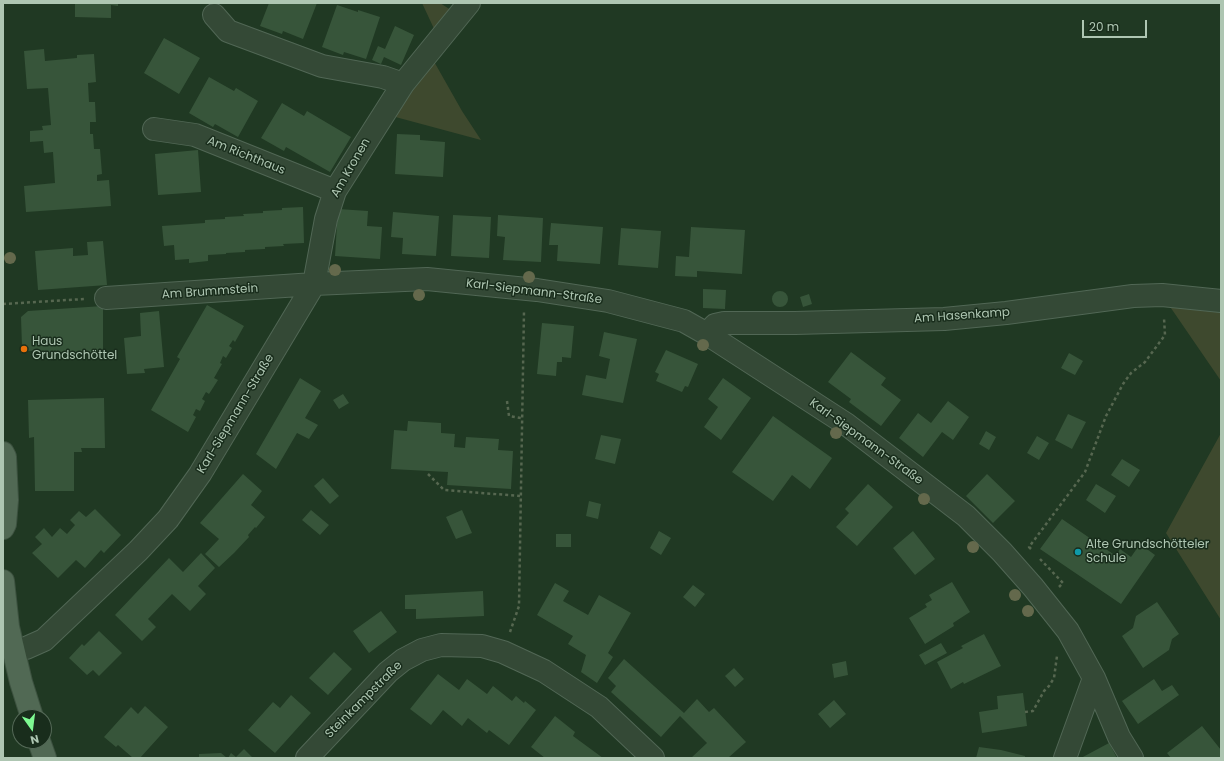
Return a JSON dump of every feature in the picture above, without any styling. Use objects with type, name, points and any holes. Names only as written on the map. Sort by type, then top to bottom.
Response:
[{"type":"main road","points":[[3,453],[5,457],[7,500],[5,524],[3,528]]},
{"type":"main road","points":[[3,581],[8,627],[30,709]]},
{"type":"street","name":"Am Kronen","points":[[314,284],[326,219],[335,192],[403,84],[470,3]]},
{"type":"street","points":[[214,15],[228,31],[322,66],[383,77],[403,84]]},
{"type":"street","name":"Am Richthaus","points":[[154,129],[195,136],[335,192]]},
{"type":"street","name":"Karl-Siepmann-Straße","points":[[13,650],[26,648],[44,640],[138,550],[168,519],[204,468],[314,284],[427,279],[525,288],[608,301],[684,321],[707,334],[846,424],[966,516],[1002,552],[1068,631],[1094,678],[1117,733],[1132,758]]},
{"type":"street","name":"Am Brummstein","points":[[106,298],[314,284]]},
{"type":"street","name":"Am Hasenkamp","points":[[707,334],[715,325],[724,323],[795,323],[944,319],[1006,313],[1133,296],[1162,295],[1221,301]]},
{"type":"street","name":"Steinkampstraße","points":[[307,758],[388,672],[403,660],[422,650],[441,645],[482,646],[503,652],[544,671],[599,707],[654,758]]},
{"type":"street","points":[[1065,758],[1094,678]]},
{"type":"path","points":[[503,652],[519,606],[525,288]]},
{"type":"path","points":[[1034,552],[1029,547],[1086,472],[1098,435],[1115,398],[1131,373],[1145,362],[1165,335],[1162,295]]},
{"type":"path","points":[[3,304],[106,298]]},
{"type":"path","points":[[507,401],[509,416],[522,418]]},
{"type":"path","points":[[428,474],[444,490],[520,496]]},
{"type":"path","points":[[1039,558],[1063,583],[1044,601]]},
{"type":"path","points":[[1025,712],[1033,711],[1044,691],[1054,678],[1058,644],[1068,631]]},
{"type":"green space","points":[[422,3],[440,3],[454,12],[436,33]]},
{"type":"green space","points":[[432,58],[462,111],[481,140],[388,115]]},
{"type":"green space","points":[[1162,295],[1221,301],[1221,381]]},
{"type":"green space","points":[[1221,433],[1221,620],[1166,533]]},
{"type":"building","points":[[75,3],[118,3],[118,6],[111,5],[111,18],[75,17]]},
{"type":"building","points":[[269,3],[317,3],[303,39],[283,31],[282,34],[260,26]]},
{"type":"building","points":[[337,5],[380,17],[366,59],[344,52],[343,55],[322,47]]},
{"type":"building","points":[[395,26],[414,35],[401,65],[384,57],[381,64],[372,60],[378,46],[385,49]]},
{"type":"building","points":[[164,38],[200,58],[179,94],[144,73]]},
{"type":"building","points":[[44,49],[45,61],[77,58],[77,55],[94,54],[96,82],[88,83],[89,102],[95,102],[96,122],[90,122],[90,134],[93,134],[94,149],[100,149],[102,174],[97,175],[97,181],[109,180],[111,206],[26,212],[24,186],[55,183],[53,152],[44,153],[43,141],[30,142],[30,131],[43,130],[42,126],[51,125],[48,88],[27,89],[24,51]]},
{"type":"building","points":[[209,77],[234,91],[236,88],[258,101],[238,137],[215,124],[213,127],[189,113]]},
{"type":"building","points":[[282,103],[304,116],[307,111],[351,137],[330,172],[286,147],[284,151],[261,138]]},
{"type":"building","points":[[397,134],[420,135],[420,140],[445,142],[443,177],[395,174]]},
{"type":"building","points":[[198,150],[201,192],[158,195],[155,154]]},
{"type":"building","points":[[303,207],[304,243],[283,244],[284,246],[245,250],[245,252],[208,255],[208,261],[189,263],[189,259],[175,260],[174,245],[164,246],[162,226],[205,223],[205,220],[225,219],[225,217],[244,216],[243,214],[282,210],[282,208]]},
{"type":"building","points":[[338,209],[368,211],[367,226],[382,227],[380,259],[335,256]]},
{"type":"building","points":[[393,212],[439,216],[436,256],[402,254],[403,238],[391,237]]},
{"type":"building","points":[[453,215],[491,217],[489,258],[451,256]]},
{"type":"building","points":[[498,215],[543,218],[541,262],[503,260],[505,237],[497,236]]},
{"type":"building","points":[[551,223],[603,227],[600,264],[557,261],[558,245],[549,245]]},
{"type":"building","points":[[691,227],[745,230],[742,274],[697,271],[697,277],[675,276],[676,256],[689,257]]},
{"type":"building","points":[[621,228],[661,231],[658,268],[618,265]]},
{"type":"building","points":[[103,241],[107,285],[38,290],[35,251],[73,248],[73,256],[88,255],[87,242]]},
{"type":"building","points":[[703,289],[726,290],[725,309],[703,308]]},
{"type":"building","points":[[780,291],[787,296],[788,299],[783,306],[780,307],[773,302],[772,299],[777,292]]},
{"type":"building","points":[[809,294],[812,304],[803,307],[800,297]]},
{"type":"building","points":[[207,305],[244,326],[235,342],[233,340],[229,346],[232,348],[226,358],[223,356],[220,363],[222,364],[214,378],[218,380],[209,394],[206,392],[202,399],[205,401],[200,411],[196,409],[193,415],[196,417],[188,432],[151,410],[180,359],[177,357]]},
{"type":"building","points":[[103,306],[103,352],[69,355],[65,352],[40,353],[40,350],[28,351],[22,347],[21,317],[28,311]]},
{"type":"building","points":[[159,311],[164,367],[144,369],[145,373],[127,374],[124,338],[141,336],[140,313]]},
{"type":"building","points":[[542,323],[574,326],[571,358],[562,357],[562,362],[557,362],[556,376],[537,374]]},
{"type":"building","points":[[604,332],[637,339],[623,403],[582,395],[586,375],[606,379],[610,359],[599,356]]},
{"type":"building","points":[[666,350],[698,364],[688,387],[685,386],[682,392],[656,381],[659,374],[655,372]]},
{"type":"building","points":[[851,352],[886,378],[881,385],[901,400],[881,426],[849,402],[851,399],[828,382]]},
{"type":"building","points":[[1069,353],[1083,361],[1075,375],[1061,368]]},
{"type":"building","points":[[300,378],[321,391],[305,418],[318,425],[309,439],[297,433],[276,469],[256,454]]},
{"type":"building","points":[[723,378],[751,398],[721,440],[704,427],[718,407],[708,399]]},
{"type":"building","points":[[343,394],[349,403],[339,409],[333,400]]},
{"type":"building","points":[[104,398],[105,448],[81,448],[82,452],[74,452],[74,491],[35,491],[34,437],[29,438],[28,400]]},
{"type":"building","points":[[948,401],[969,417],[953,440],[942,432],[923,457],[899,438],[918,413],[931,423]]},
{"type":"building","points":[[1068,414],[1086,422],[1072,449],[1055,440]]},
{"type":"building","points":[[773,416],[832,458],[810,489],[792,475],[773,501],[732,472]]},
{"type":"building","points":[[408,421],[441,423],[441,433],[455,434],[454,447],[465,448],[466,437],[499,439],[498,450],[513,451],[511,489],[447,485],[448,472],[391,469],[394,430],[407,431]]},
{"type":"building","points":[[986,431],[996,437],[989,450],[979,444]]},
{"type":"building","points":[[601,435],[621,439],[615,464],[595,459]]},
{"type":"building","points":[[1037,436],[1049,443],[1039,460],[1027,453]]},
{"type":"building","points":[[1122,459],[1140,470],[1129,487],[1111,475]]},
{"type":"building","points":[[243,474],[262,491],[251,505],[265,517],[248,535],[249,537],[219,567],[205,554],[219,539],[200,523]]},
{"type":"building","points":[[987,474],[1015,501],[993,523],[966,496]]},
{"type":"building","points":[[323,478],[339,496],[330,504],[314,486]]},
{"type":"building","points":[[868,484],[893,507],[857,546],[836,527],[849,513],[845,509]]},
{"type":"building","points":[[1096,484],[1116,496],[1105,513],[1086,500]]},
{"type":"building","points":[[589,501],[601,504],[598,519],[586,516]]},
{"type":"building","points":[[95,509],[121,535],[104,553],[101,550],[85,568],[76,560],[58,578],[32,553],[42,544],[35,537],[44,528],[52,537],[60,528],[67,534],[75,525],[70,520],[79,511],[86,517]]},
{"type":"building","points":[[311,510],[329,525],[320,535],[302,520]]},
{"type":"building","points":[[462,510],[472,533],[456,539],[446,517]]},
{"type":"building","points":[[1062,519],[1116,556],[1120,549],[1131,557],[1140,544],[1155,555],[1121,604],[1040,549]]},
{"type":"building","points":[[659,531],[671,538],[661,555],[650,548]]},
{"type":"building","points":[[913,531],[935,559],[915,575],[893,548]]},
{"type":"building","points":[[556,534],[571,534],[571,547],[556,547]]},
{"type":"building","points":[[201,553],[215,568],[198,586],[206,594],[190,611],[172,594],[148,619],[156,627],[142,641],[115,615],[169,558],[183,572]]},
{"type":"building","points":[[952,582],[970,612],[953,623],[954,626],[925,644],[909,618],[927,607],[925,604],[932,600],[929,595]]},
{"type":"building","points":[[555,583],[569,591],[563,601],[588,615],[599,595],[631,613],[608,653],[613,657],[597,683],[581,672],[586,655],[568,644],[573,636],[537,615]]},
{"type":"building","points":[[693,585],[705,594],[695,607],[683,597]]},
{"type":"building","points":[[483,591],[484,616],[416,619],[416,609],[405,609],[405,595]]},
{"type":"building","points":[[1157,602],[1179,634],[1172,639],[1169,650],[1143,668],[1122,636],[1133,628],[1136,616]]},
{"type":"building","points":[[381,611],[397,632],[369,653],[353,631]]},
{"type":"building","points":[[99,631],[122,653],[99,676],[93,670],[87,675],[69,658],[82,644],[84,646]]},
{"type":"building","points":[[984,634],[1001,666],[964,684],[963,682],[951,689],[937,662],[963,648],[961,646]]},
{"type":"building","points":[[941,643],[947,653],[925,665],[919,655]]},
{"type":"building","points":[[334,652],[352,669],[328,695],[309,678]]},
{"type":"building","points":[[624,659],[684,713],[697,699],[709,712],[714,708],[746,742],[728,758],[691,758],[707,743],[680,716],[661,737],[611,692],[616,686],[608,678]]},
{"type":"building","points":[[846,661],[848,675],[834,678],[832,664]]},
{"type":"building","points":[[734,668],[744,679],[735,687],[725,676]]},
{"type":"building","points":[[438,674],[459,690],[467,679],[487,694],[493,686],[512,701],[516,696],[536,710],[509,745],[489,730],[487,733],[468,718],[462,726],[443,710],[431,725],[410,709]]},
{"type":"building","points":[[1154,679],[1162,691],[1172,685],[1179,695],[1138,724],[1122,701]]},
{"type":"building","points":[[1023,693],[1027,726],[982,733],[979,712],[998,709],[997,696]]},
{"type":"building","points":[[291,695],[311,713],[275,753],[248,730],[273,702],[280,708]]},
{"type":"building","points":[[834,700],[846,714],[830,728],[818,714]]},
{"type":"building","points":[[145,706],[168,727],[140,758],[133,758],[118,745],[116,747],[104,737],[131,707],[138,714]]},
{"type":"building","points":[[555,716],[575,732],[573,736],[603,758],[545,758],[531,747]]},
{"type":"building","points":[[1202,726],[1221,750],[1221,758],[1171,758],[1167,753]]},
{"type":"building","points":[[1109,743],[1117,758],[1081,758]]},
{"type":"building","points":[[979,747],[1001,750],[1025,756],[1025,758],[976,758]]},
{"type":"building","points":[[244,749],[253,758],[228,758],[231,753],[236,757]]},
{"type":"building","points":[[221,753],[227,758],[199,758],[199,754]]},
{"type":"place","name":"Haus Grundschöttel","points":[[24,349]]},
{"type":"place","name":"Alte Grundschötteler Schule","points":[[1078,552]]}]
